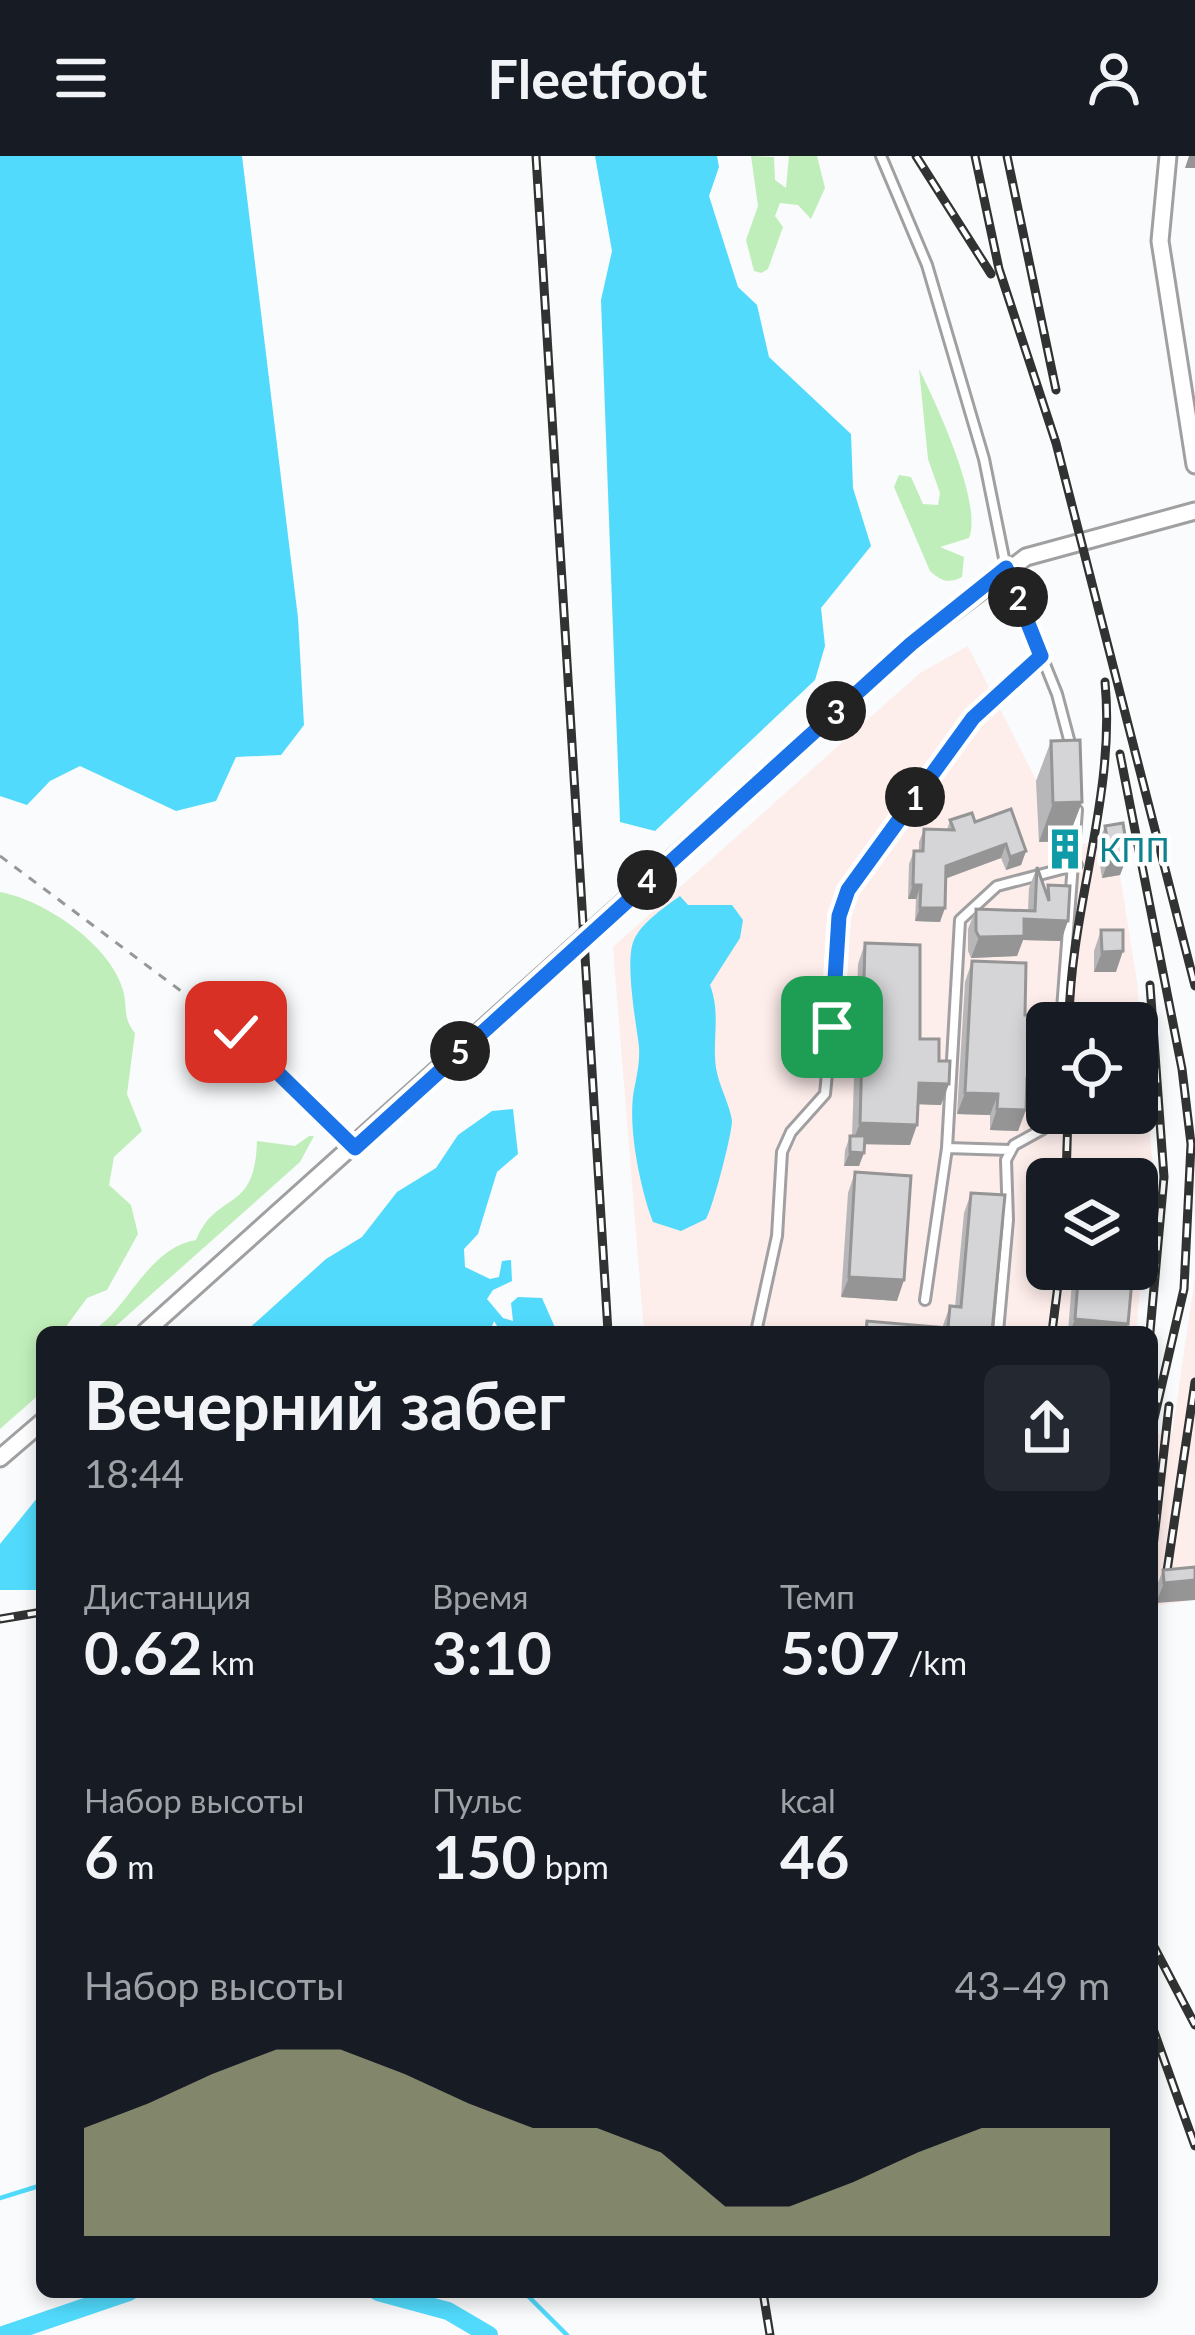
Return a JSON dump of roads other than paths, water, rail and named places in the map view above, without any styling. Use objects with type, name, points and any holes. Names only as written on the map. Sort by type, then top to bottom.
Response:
[{"type":"street","points":[[1168,156],[1160,241],[1195,464]]},
{"type":"street","points":[[152,1326],[911,644],[1006,568],[1043,548],[1195,511]]},
{"type":"street","points":[[0,1458],[36,1427]]},
{"type":"lane","points":[[881,156],[927,265],[984,459],[1006,568],[1041,656],[1075,767]]},
{"type":"lane","points":[[756,1326],[777,1236],[782,1152],[791,1132],[825,1094],[844,897],[973,718],[1041,656]]},
{"type":"lane","points":[[1063,1002],[1077,865],[1077,803]]},
{"type":"lane","points":[[925,1300],[947,1148],[960,920],[997,886],[1077,865]]},
{"type":"lane","points":[[947,1148],[1010,1150],[1035,1134]]},
{"type":"lane","points":[[998,1326],[1010,1150]]},
{"type":"water","points":[[0,156],[242,156],[298,618],[304,725],[281,755],[236,757],[216,801],[176,811],[80,766],[50,781],[27,805],[0,796]]},
{"type":"water","points":[[595,156],[717,156],[719,167],[709,196],[738,287],[757,305],[769,357],[851,434],[853,488],[871,546],[821,608],[825,646],[815,680],[655,831],[620,822],[601,300],[612,251]]},
{"type":"water","points":[[680,896],[688,905],[732,905],[743,920],[740,938],[710,985],[716,1068],[732,1121],[729,1140],[706,1219],[681,1231],[653,1222],[639,1173],[632,1117],[639,1051],[630,960],[642,927]]},
{"type":"water","points":[[513,1109],[518,1154],[497,1172],[478,1234],[464,1249],[465,1267],[490,1279],[499,1277],[502,1261],[511,1260],[512,1281],[493,1290],[487,1299],[503,1318],[513,1321],[511,1303],[518,1297],[542,1298],[554,1326],[497,1326],[494,1321],[492,1326],[252,1326],[326,1259],[362,1237],[397,1192],[436,1168],[458,1135],[492,1111]]},
{"type":"water","points":[[36,1499],[36,1590],[0,1590],[0,1544]]},
{"type":"waterway","points":[[0,2198],[36,2187]]},
{"type":"waterway","points":[[3,2335],[111,2298]]},
{"type":"waterway","points":[[400,2298],[448,2311],[489,2335]]},
{"type":"waterway","points":[[530,2298],[567,2335]]},
{"type":"railway","points":[[536,156],[608,1326]]},
{"type":"railway","points":[[916,156],[991,274]]},
{"type":"railway","points":[[975,156],[999,269],[1056,443],[1195,986]]},
{"type":"railway","points":[[1007,156],[1056,390]]},
{"type":"railway","points":[[1070,1002],[1104,768],[1105,682]]},
{"type":"railway","points":[[1120,754],[1182,1069],[1191,1144],[1184,1289],[1158,1401]]},
{"type":"railway","points":[[1150,985],[1164,1177],[1151,1326]]},
{"type":"railway","points":[[1067,1134],[1067,1158]]},
{"type":"railway","points":[[1053,1326],[1057,1290]]},
{"type":"railway","points":[[1167,1571],[1195,1382]]},
{"type":"railway","points":[[1158,1503],[1169,1406]]},
{"type":"railway","points":[[0,1619],[36,1613]]},
{"type":"railway","points":[[1158,1954],[1195,2025]]},
{"type":"railway","points":[[1158,2043],[1195,2146]]},
{"type":"railway","points":[[764,2298],[770,2335]]},
{"type":"place","name":"КПП","points":[[1065,849]]}]
